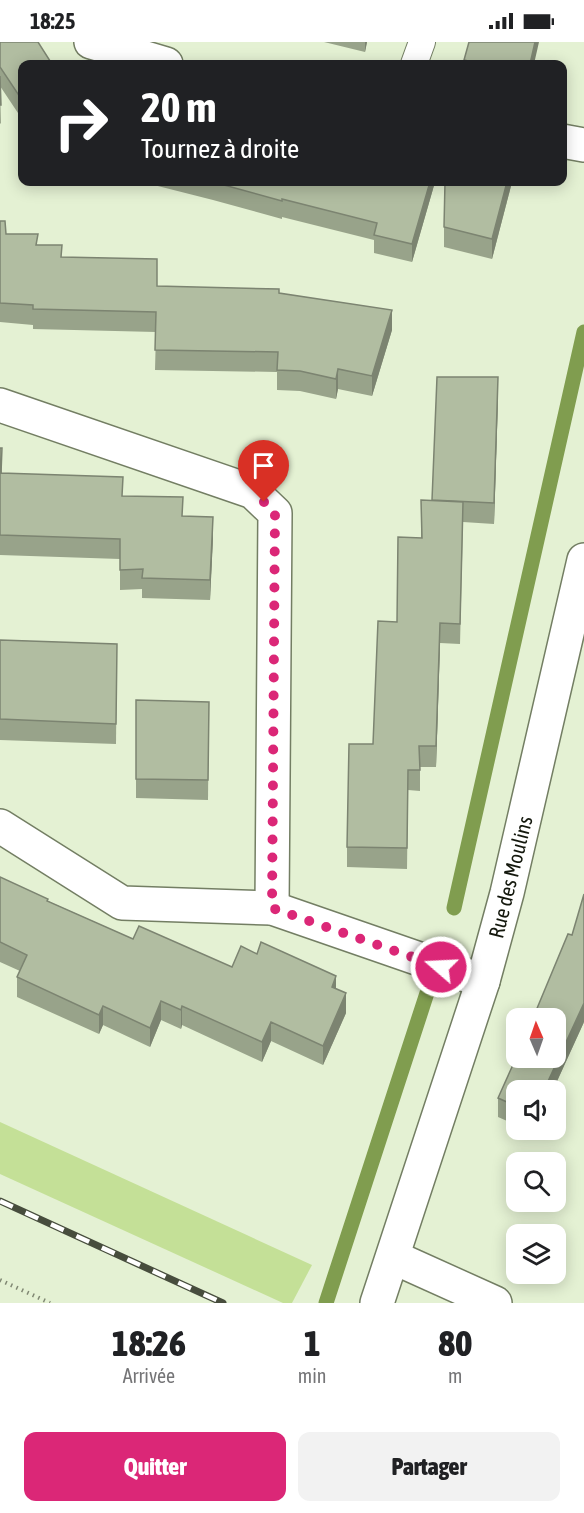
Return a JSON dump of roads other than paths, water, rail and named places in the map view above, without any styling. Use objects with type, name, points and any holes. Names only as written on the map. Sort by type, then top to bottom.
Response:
[{"type":"street","points":[[91,42],[152,60]]},
{"type":"street","points":[[567,142],[584,145]]},
{"type":"street","points":[[0,405],[253,492],[275,513],[272,908]]},
{"type":"street","name":"Rue des Moulins","points":[[377,1303],[483,981],[510,882],[584,560]]},
{"type":"street","points":[[0,826],[123,903],[272,908],[483,981]]},
{"type":"street","points":[[393,1257],[495,1303]]},
{"type":"lane","points":[[415,60],[422,42]]},
{"type":"waterway","points":[[454,908],[584,332]]},
{"type":"waterway","points":[[326,1303],[427,993]]},
{"type":"railway","points":[[0,1201],[223,1303]]}]
